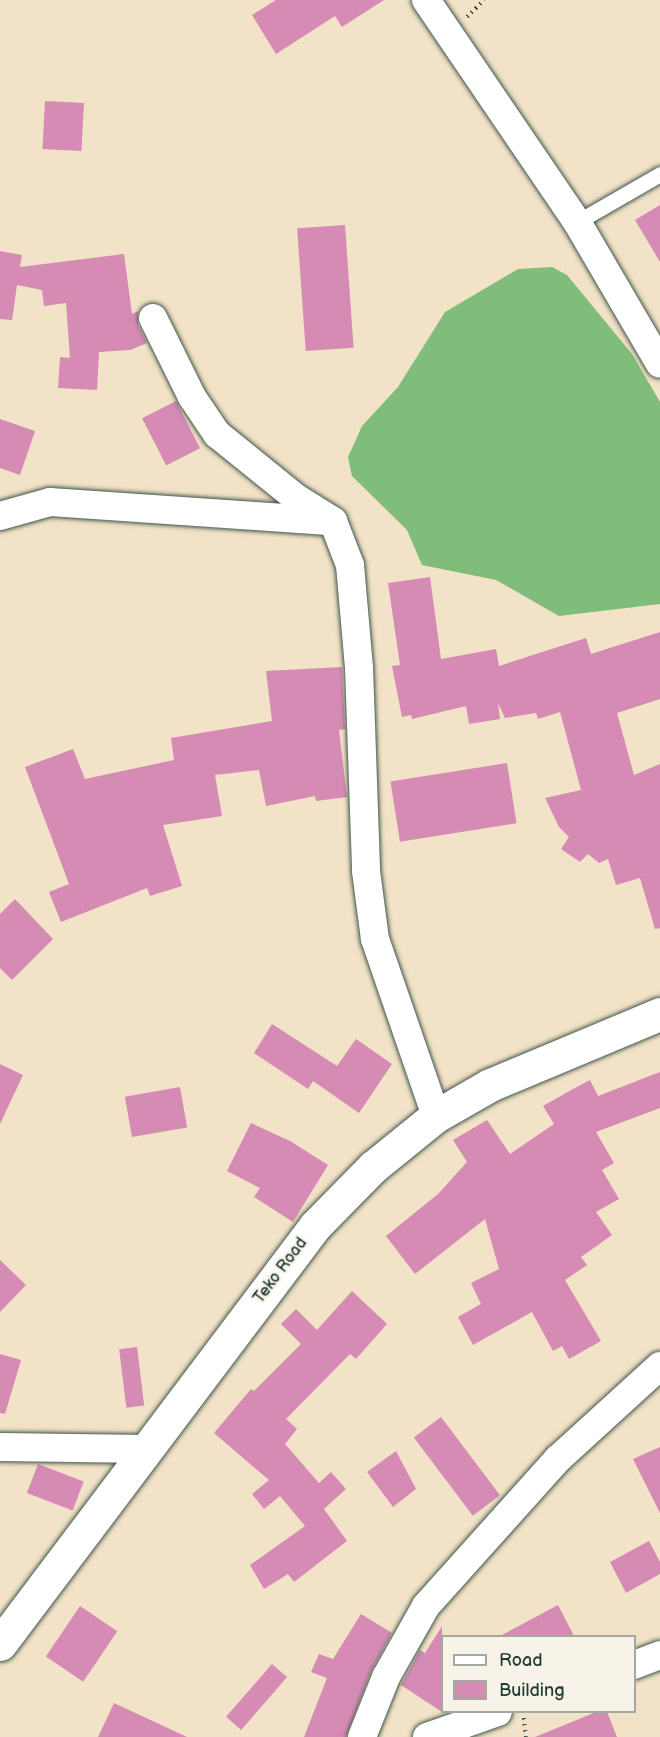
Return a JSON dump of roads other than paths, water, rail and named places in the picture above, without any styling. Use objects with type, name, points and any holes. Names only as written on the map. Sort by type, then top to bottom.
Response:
[{"type":"street","points":[[426,0],[577,222],[660,364]]},
{"type":"street","points":[[153,318],[192,397],[217,434],[278,484],[333,521],[350,565],[356,609],[362,803],[375,939],[436,1116]]},
{"type":"street","points":[[0,516],[50,502],[333,521]]},
{"type":"street","name":"Teko Road","points":[[0,1644],[315,1226],[373,1167],[436,1116],[490,1085],[660,1014]]},
{"type":"street","points":[[362,1737],[386,1677],[426,1606],[558,1459],[660,1366]]},
{"type":"street","points":[[0,1447],[147,1449]]},
{"type":"street","points":[[636,1664],[660,1654]]},
{"type":"street","points":[[427,1737],[495,1713]]},
{"type":"lane","points":[[577,222],[660,174]]}]
